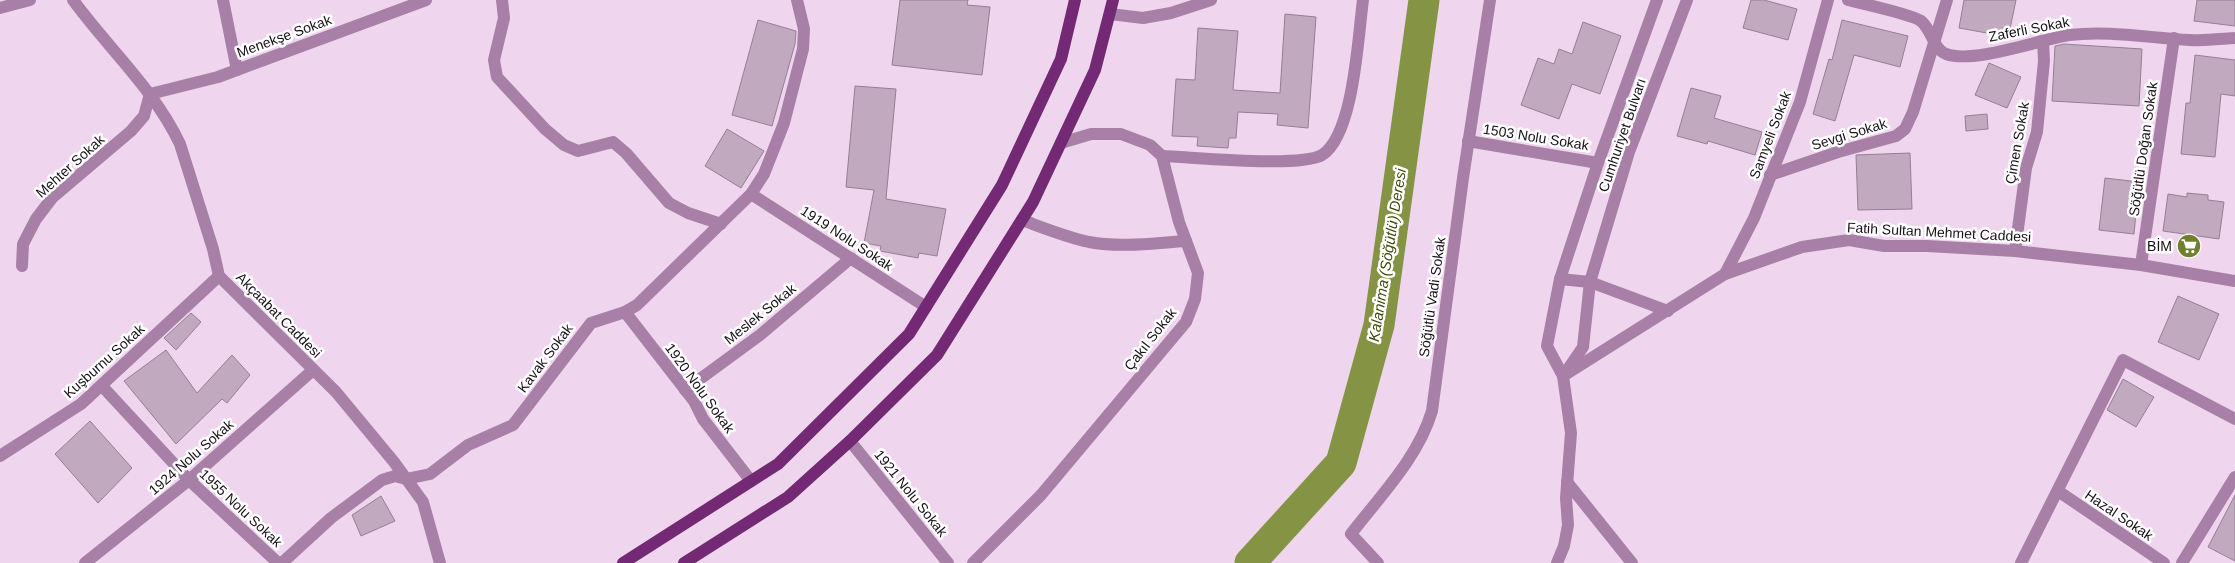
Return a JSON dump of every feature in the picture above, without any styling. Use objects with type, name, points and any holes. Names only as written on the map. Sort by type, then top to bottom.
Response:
[{"type":"main road","points":[[623,563],[778,464],[909,334],[1002,185],[1061,59],[1074,0]]},
{"type":"main road","points":[[684,563],[788,497],[850,442],[937,355],[1033,202],[1095,70],[1113,0]]},
{"type":"street","points":[[0,8],[30,0]]},
{"type":"street","name":"Akçaabat Caddesi","points":[[73,0],[150,94],[172,128],[180,144],[213,248],[219,276],[336,392],[394,462],[423,502],[440,563]]},
{"type":"street","points":[[223,0],[237,70]]},
{"type":"street","name":"Menekşe Sokak","points":[[150,94],[218,77],[405,4],[426,0]]},
{"type":"street","points":[[502,0],[504,18],[494,60],[497,77],[546,130],[564,145],[578,151],[613,142],[626,152],[669,203],[721,224]]},
{"type":"street","name":"Kavak Sokak","points":[[280,563],[331,518],[382,480],[394,476],[406,479],[430,474],[468,445],[513,425],[591,323],[625,312],[637,305],[752,194],[764,174],[784,123],[803,49],[804,29],[797,0]]},
{"type":"street","points":[[1110,14],[1143,18],[1171,13],[1211,0]]},
{"type":"street","points":[[1061,143],[1091,134],[1121,134],[1150,145],[1162,156],[1272,161],[1300,160],[1321,155],[1334,143],[1348,111],[1363,0]]},
{"type":"street","name":"Söğütlü Vadi Sokak","points":[[1378,563],[1351,534],[1410,458],[1428,424],[1432,411],[1468,141],[1490,0]]},
{"type":"street","name":"Cumhuriyet Bulvarı","points":[[1658,0],[1598,163],[1560,279],[1547,346],[1564,376],[1583,347],[1590,282],[1629,152],[1687,0]]},
{"type":"street","name":"Samyeli Sokak","points":[[1725,274],[1754,218],[1800,102],[1828,0]]},
{"type":"street","name":"Zaferli Sokak","points":[[1848,0],[1920,21],[1945,54],[1962,56],[2011,50],[2070,35],[2139,34],[2191,40],[2235,38]]},
{"type":"street","points":[[1935,42],[1947,0]]},
{"type":"street","name":"Söğütlü Doğan Sokak","points":[[2141,265],[2174,38]]},
{"type":"street","name":"Çimen Sokak","points":[[2015,251],[2026,168],[2037,132],[2044,61],[2043,41]]},
{"type":"street","name":"Sevgi Sokak","points":[[1770,175],[1838,152],[1896,136],[1905,129],[1913,112],[1935,42]]},
{"type":"street","name":"Mehter Sokak","points":[[22,266],[23,244],[36,219],[52,198],[131,132],[144,116],[150,94]]},
{"type":"street","name":"1503 Nolu Sokak","points":[[1468,141],[1598,163]]},
{"type":"street","name":"Çakıl Sokak","points":[[973,563],[1041,495],[1186,322],[1195,299],[1198,273],[1186,241],[1162,156]]},
{"type":"street","name":"1919 Nolu Sokak","points":[[752,194],[926,307]]},
{"type":"street","points":[[1022,220],[1071,238],[1091,242],[1136,244],[1186,241]]},
{"type":"street","name":"Fatih Sultan Mehmet Caddesi","points":[[1564,376],[1725,274],[1802,247],[1849,240],[1884,246],[1927,246],[2015,251],[2141,265],[2235,281]]},
{"type":"street","name":"Meslek Sokak","points":[[685,390],[760,335],[851,258]]},
{"type":"street","name":"Kuşburnu Sokak","points":[[0,456],[82,404],[219,276]]},
{"type":"street","points":[[1560,279],[1590,282],[1668,311]]},
{"type":"street","name":"1920 Nolu Sokak","points":[[625,312],[694,400],[703,419],[751,481]]},
{"type":"street","points":[[2021,563],[2122,360],[2235,419]]},
{"type":"street","name":"1924 Nolu Sokak","points":[[85,563],[189,480],[313,370]]},
{"type":"street","points":[[1557,563],[1564,546],[1568,525],[1566,498],[1571,432],[1564,376]]},
{"type":"street","name":"1955 Nolu Sokak","points":[[102,386],[189,480],[280,563]]},
{"type":"street","name":"1921 Nolu Sokak","points":[[850,442],[948,563]]},
{"type":"street","points":[[2182,563],[2235,477]]},
{"type":"street","points":[[1567,482],[1632,563]]},
{"type":"street","name":"Hazal Sokak","points":[[2058,491],[2164,563]]},
{"type":"building","points":[[900,0],[968,0],[967,5],[990,7],[982,75],[892,65]]},
{"type":"building","points":[[1751,0],[1764,0],[1797,9],[1788,40],[1743,28]]},
{"type":"building","points":[[1964,0],[2016,0],[2010,29],[2007,28],[2006,33],[1998,32],[1998,35],[1959,28]]},
{"type":"building","points":[[2197,0],[2235,0],[2235,26],[2194,21]]},
{"type":"building","points":[[1285,14],[1316,17],[1308,128],[1277,125],[1278,114],[1238,112],[1236,138],[1229,138],[1228,148],[1197,146],[1198,137],[1172,136],[1176,79],[1195,80],[1198,28],[1238,31],[1233,90],[1280,93]]},
{"type":"building","points":[[758,20],[796,31],[795,44],[772,126],[732,115]]},
{"type":"building","points":[[1842,20],[1908,36],[1900,67],[1854,55],[1835,121],[1813,114],[1829,59],[1832,60]]},
{"type":"building","points":[[1583,22],[1621,36],[1600,94],[1572,84],[1559,119],[1521,105],[1538,58],[1554,64],[1559,49],[1572,54]]},
{"type":"building","points":[[2064,44],[2142,49],[2139,106],[2052,101],[2055,46]]},
{"type":"building","points":[[2195,55],[2235,60],[2235,96],[2221,94],[2215,157],[2181,154],[2186,103],[2190,103]]},
{"type":"building","points":[[1989,63],[2021,77],[2007,108],[1975,95]]},
{"type":"building","points":[[855,86],[896,89],[886,199],[946,209],[937,256],[919,253],[918,258],[880,251],[881,246],[864,243],[874,190],[846,187]]},
{"type":"building","points":[[1691,88],[1721,96],[1714,118],[1762,132],[1755,155],[1708,141],[1707,144],[1677,136]]},
{"type":"building","points":[[1987,114],[1988,129],[1966,131],[1965,116]]},
{"type":"building","points":[[727,129],[764,151],[741,188],[705,166]]},
{"type":"building","points":[[1910,153],[1912,209],[1858,210],[1856,155]]},
{"type":"building","points":[[2105,178],[2139,182],[2134,234],[2099,230]]},
{"type":"building","points":[[2187,193],[2208,195],[2208,200],[2224,202],[2219,239],[2163,231],[2168,194],[2187,197]]},
{"type":"building","points":[[2178,296],[2219,314],[2199,360],[2158,342]]},
{"type":"building","points":[[191,313],[201,322],[176,350],[164,338]]},
{"type":"building","points":[[166,350],[197,393],[232,355],[250,375],[227,403],[222,399],[176,444],[124,381]]},
{"type":"building","points":[[2123,379],[2154,397],[2136,427],[2107,410]]},
{"type":"building","points":[[90,421],[132,468],[98,503],[55,454]]},
{"type":"building","points":[[2235,495],[2235,561],[2208,547]]},
{"type":"building","points":[[381,496],[395,521],[361,536],[352,515]]},
{"type":"waterway","name":"Kalanima (Söğütlü) Deresi","points":[[1250,563],[1341,463],[1379,325],[1424,0]]},
{"type":"place","name":"BİM","points":[[2189,246]]}]
